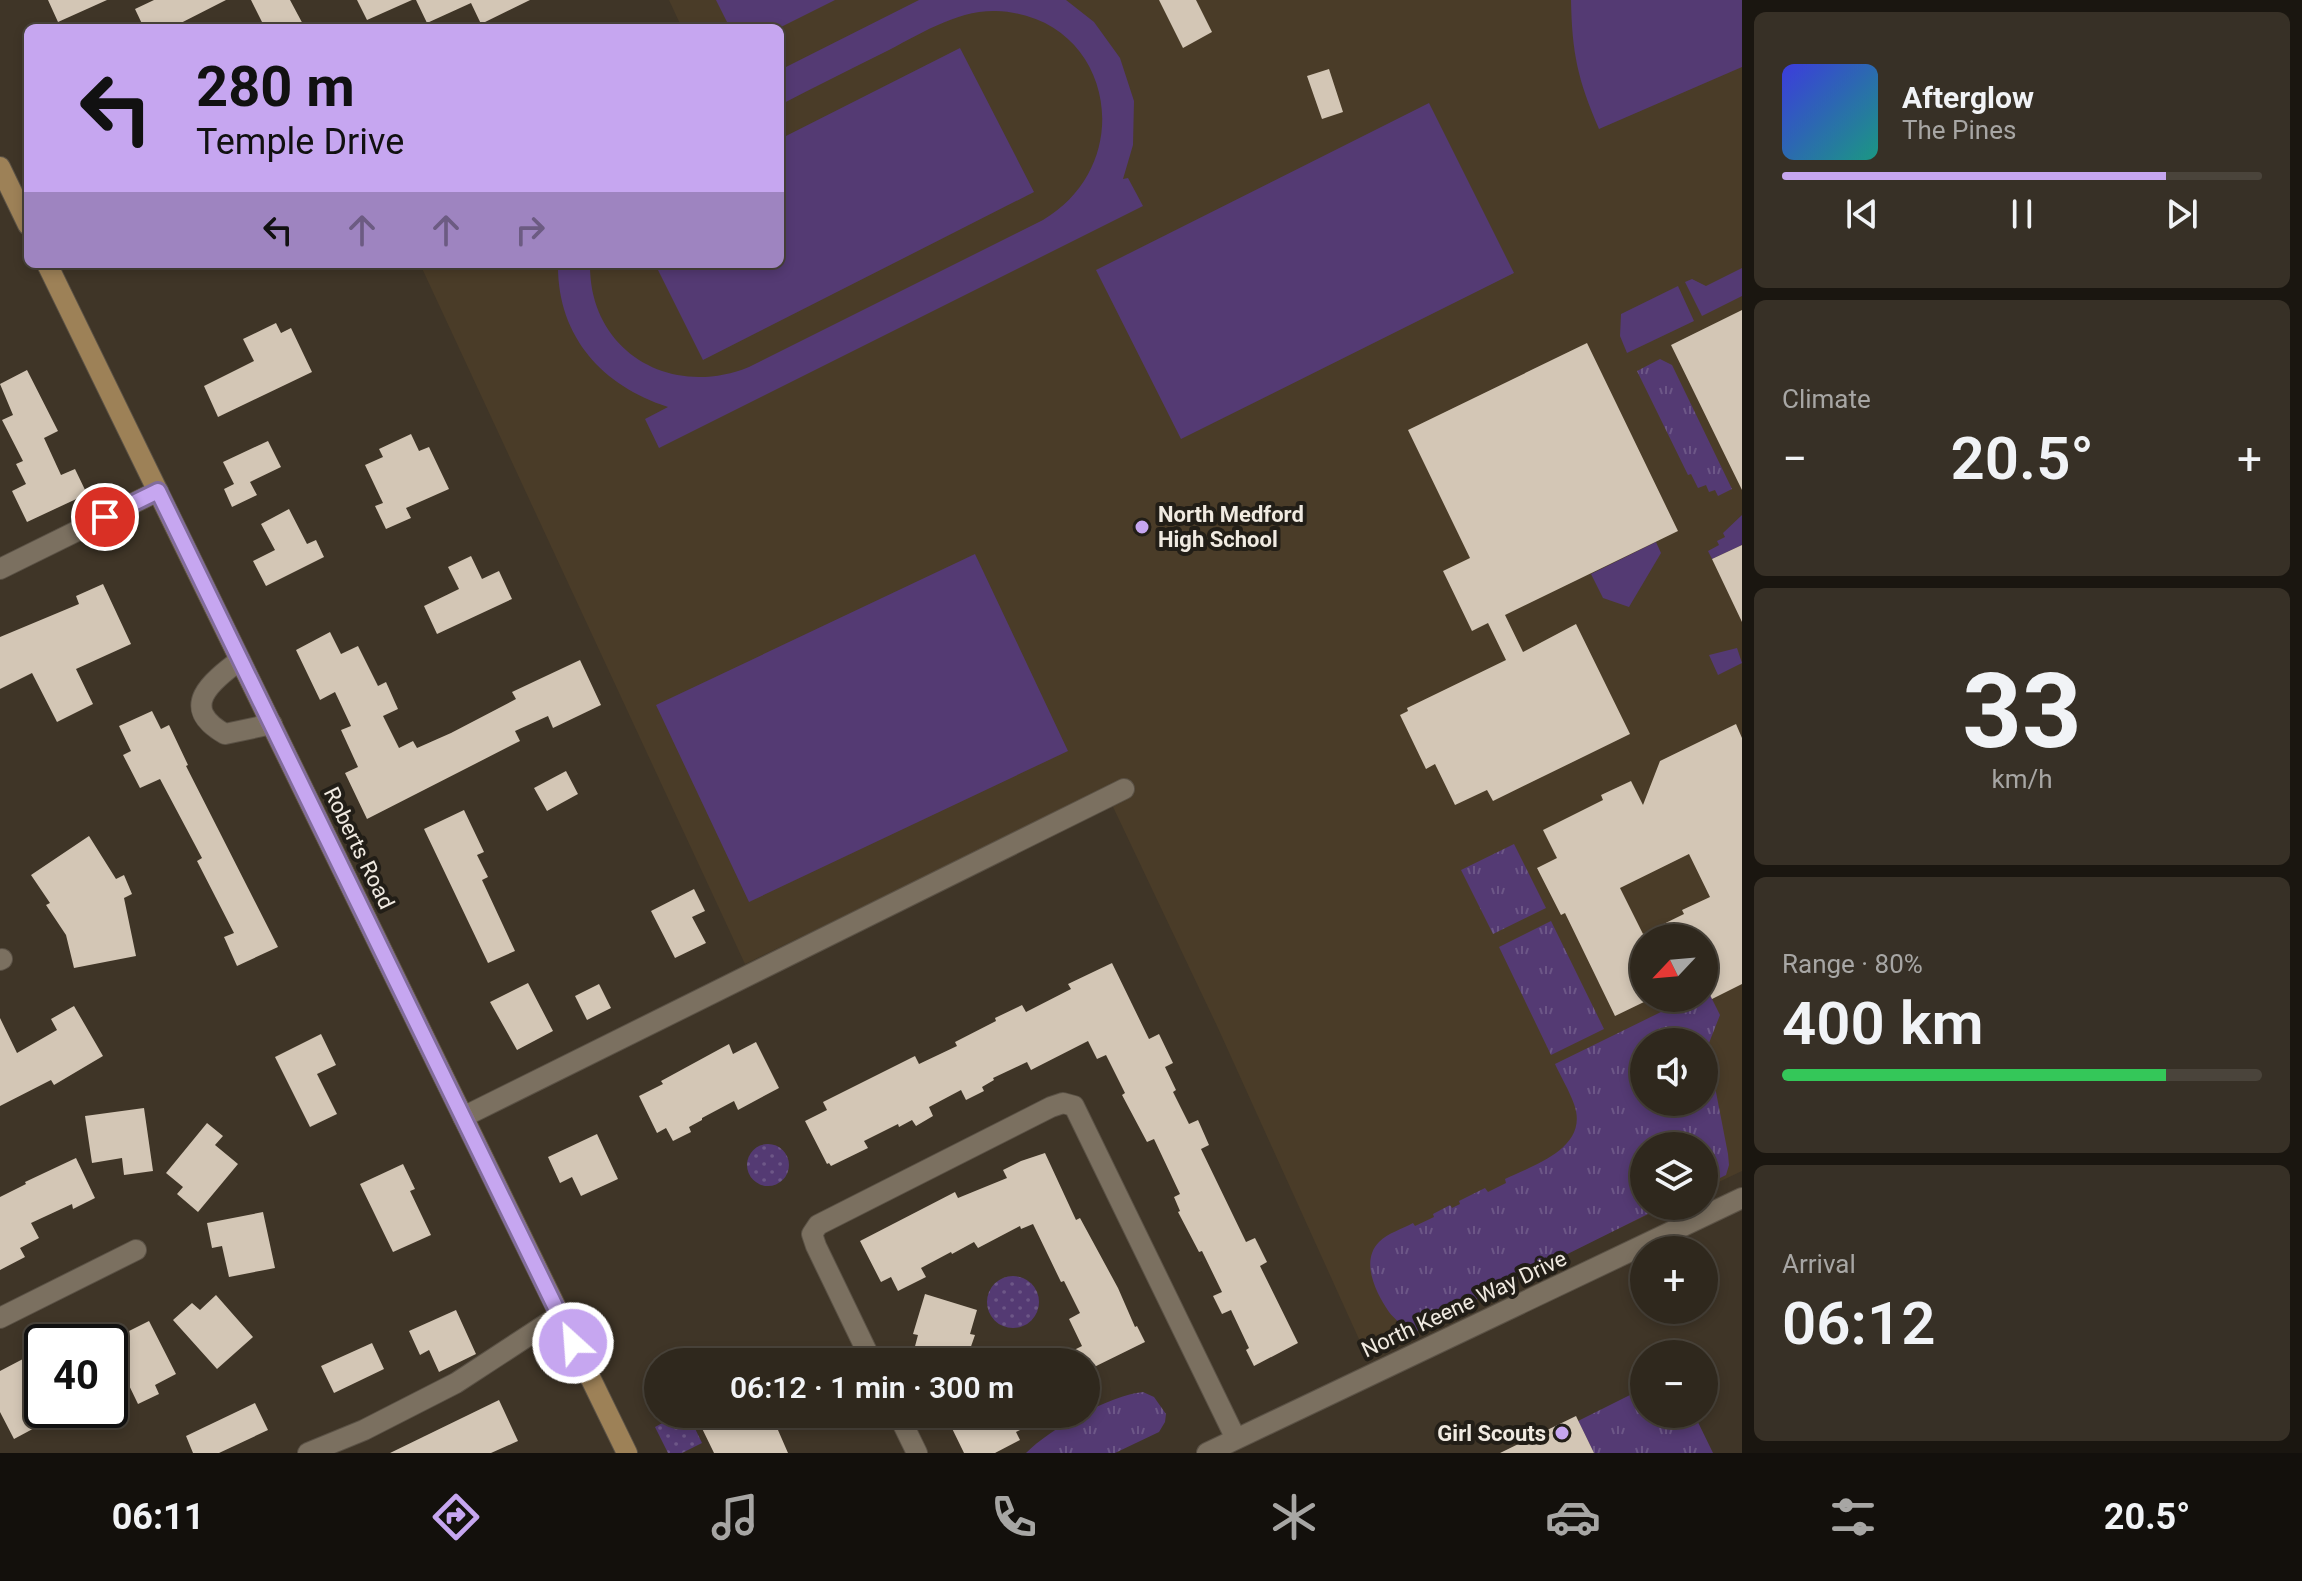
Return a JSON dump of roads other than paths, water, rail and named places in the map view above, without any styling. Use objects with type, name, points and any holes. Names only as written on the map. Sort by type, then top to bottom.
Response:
[{"type":"street","points":[[0,167],[24,217]]},
{"type":"street","name":"Roberts Road","points":[[49,268],[627,1453]]},
{"type":"street","points":[[0,569],[158,491]]},
{"type":"street","points":[[240,660],[203,692],[201,707],[211,726],[225,734],[272,724]]},
{"type":"street","points":[[463,1117],[1124,789]]},
{"type":"street","points":[[865,1348],[816,1246],[812,1234],[818,1225],[1063,1103],[1074,1106],[1236,1439]]},
{"type":"street","name":"North Keene Way Drive","points":[[1207,1453],[1742,1198]]},
{"type":"street","points":[[0,1318],[136,1250]]},
{"type":"street","points":[[308,1453],[364,1430],[456,1383],[560,1315]]},
{"type":"street","points":[[905,1428],[917,1453]]},
{"type":"place","name":"North Medford High School","points":[[1142,527]]},
{"type":"place","name":"Girl Scouts","points":[[1562,1433]]}]
